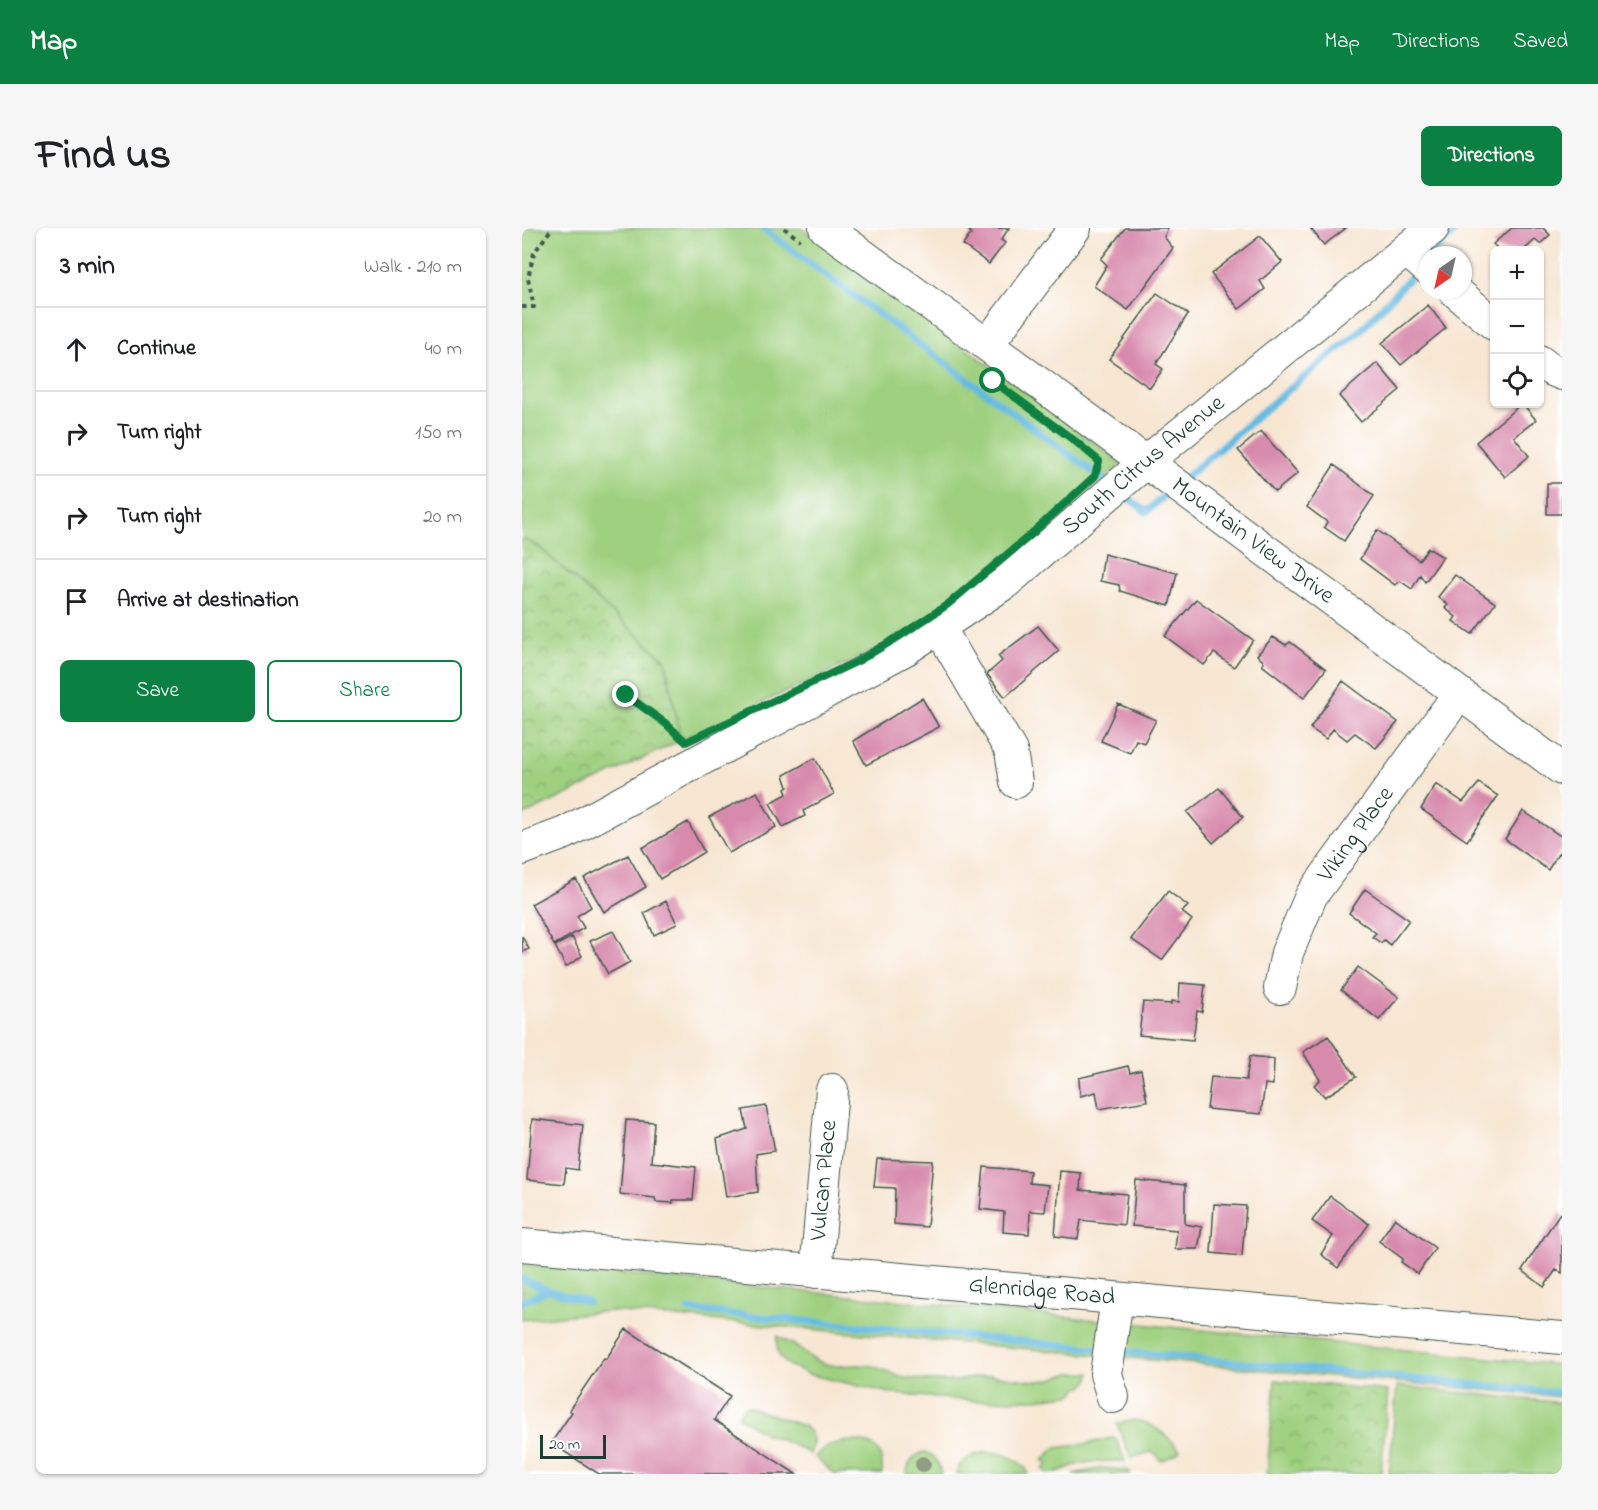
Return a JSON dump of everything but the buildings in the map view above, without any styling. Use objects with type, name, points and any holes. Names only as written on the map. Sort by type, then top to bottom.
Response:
[{"type":"street","points":[[987,345],[1075,228]]},
{"type":"street","name":"South Citrus Avenue","points":[[522,849],[565,833],[906,649],[1005,583],[1146,462],[1416,259],[1433,228]]},
{"type":"street","name":"Mountain View Drive","points":[[814,235],[987,345],[1562,769]]},
{"type":"street","points":[[1466,300],[1490,321]]},
{"type":"street","points":[[1544,365],[1562,374]]},
{"type":"street","points":[[939,627],[1011,751],[1016,782]]},
{"type":"street","name":"Viking Place","points":[[1280,988],[1287,953],[1311,896],[1459,694]]},
{"type":"street","name":"Vulcan Place","points":[[816,1272],[832,1090]]},
{"type":"street","name":"Glenridge Road","points":[[522,1245],[1562,1338]]},
{"type":"street","points":[[1113,1397],[1106,1374],[1117,1299]]},
{"type":"path","points":[[522,307],[534,307],[528,278],[534,253],[552,228]]},
{"type":"path","points":[[784,228],[814,235]]},
{"type":"path","points":[[626,695],[665,723],[686,742],[681,745]]},
{"type":"green space","points":[[522,228],[802,228],[1122,463],[999,573],[901,639],[681,740],[665,660],[539,547],[522,538]]},
{"type":"green space","points":[[522,538],[539,547],[665,660],[681,740],[522,816]]},
{"type":"green space","points":[[522,1264],[1562,1365],[1562,1397],[610,1311],[522,1320]]},
{"type":"green space","points":[[777,1336],[824,1364],[874,1366],[900,1377],[929,1381],[954,1381],[990,1375],[1036,1381],[1070,1373],[1090,1373],[1089,1380],[1073,1394],[1035,1399],[976,1401],[894,1394],[807,1374],[792,1367],[779,1355]]},
{"type":"green space","points":[[1275,1380],[1388,1391],[1381,1474],[1267,1474]]},
{"type":"green space","points":[[1397,1386],[1562,1403],[1562,1474],[1389,1474]]},
{"type":"green space","points":[[746,1406],[804,1426],[813,1438],[810,1454],[764,1433],[738,1416]]},
{"type":"green space","points":[[1133,1420],[1146,1423],[1159,1430],[1180,1450],[1178,1453],[1161,1461],[1151,1452],[1131,1458],[1117,1424]]},
{"type":"green space","points":[[1115,1437],[1125,1461],[1086,1463],[1051,1474],[1047,1474],[1043,1468],[1047,1466],[1047,1463],[1043,1460],[1055,1448]]},
{"type":"green space","points":[[854,1441],[868,1443],[877,1450],[880,1454],[882,1474],[834,1474],[815,1457],[823,1449],[832,1445]]},
{"type":"green space","points":[[925,1452],[936,1461],[941,1474],[907,1474],[912,1460]]},
{"type":"green space","points":[[987,1452],[1011,1458],[1021,1464],[1029,1474],[956,1474],[968,1458]]},
{"type":"green space","points":[[1102,1468],[1126,1470],[1131,1474],[1073,1474]]},
{"type":"waterway","points":[[762,228],[1108,483]]},
{"type":"waterway","points":[[1440,246],[1458,228]]},
{"type":"waterway","points":[[1184,479],[1358,333],[1417,270]]},
{"type":"waterway","points":[[1122,493],[1146,512],[1171,490]]},
{"type":"waterway","points":[[522,1279],[548,1290],[588,1302]]},
{"type":"waterway","points":[[522,1302],[548,1290]]},
{"type":"waterway","points":[[688,1310],[1101,1349]]},
{"type":"waterway","points":[[1118,1351],[1562,1393]]},
{"type":"route","points":[[626,695],[665,723],[686,742],[858,661],[900,636],[947,605],[1029,536],[1095,476],[1099,461],[993,381]]}]
